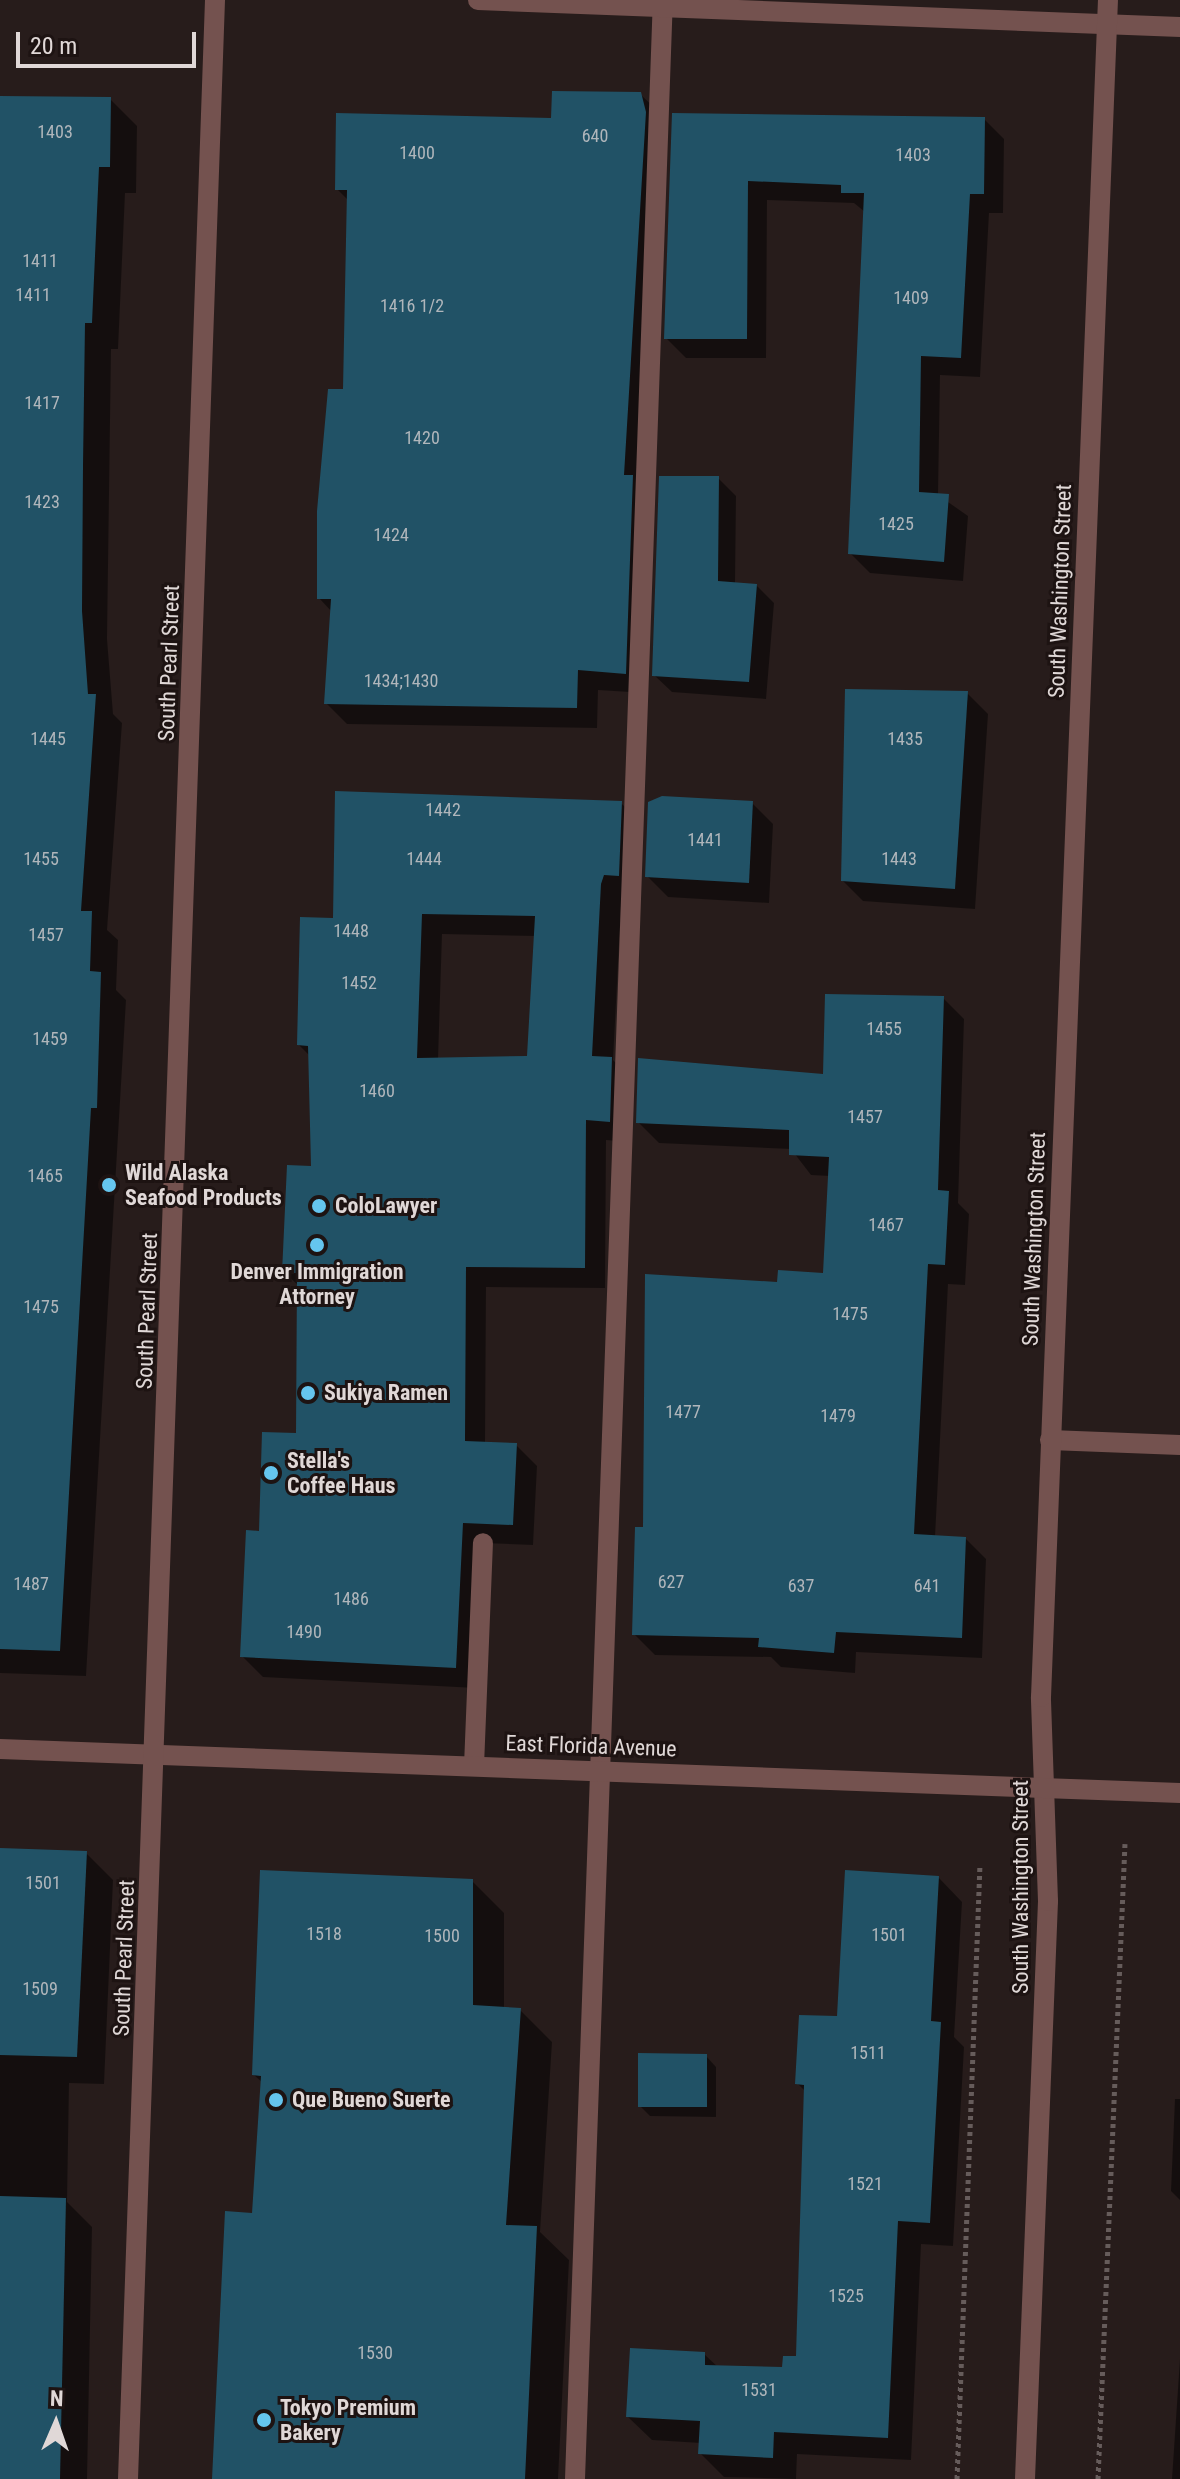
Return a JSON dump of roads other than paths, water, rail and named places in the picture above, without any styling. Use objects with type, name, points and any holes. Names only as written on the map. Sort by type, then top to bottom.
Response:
[{"type":"street","name":"South Pearl Street","points":[[128,2479],[156,1754],[215,0]]},
{"type":"street","points":[[478,0],[663,3],[1180,27]]},
{"type":"street","name":"South Washington Street","points":[[1025,2479],[1048,1901],[1041,1697],[1108,0]]},
{"type":"street","points":[[575,2479],[663,3]]},
{"type":"street","points":[[1050,1440],[1180,1445]]},
{"type":"street","points":[[474,1766],[483,1543]]},
{"type":"street","name":"East Florida Avenue","points":[[0,1749],[1180,1793]]},
{"type":"place","name":"Wild Alaska Seafood Products","points":[[109,1185]]},
{"type":"place","name":"ColoLawyer","points":[[319,1206]]},
{"type":"place","name":"Denver Immigration Attorney","points":[[317,1245]]},
{"type":"place","name":"Sukiya Ramen","points":[[308,1393]]},
{"type":"place","name":"Stella's Coffee Haus","points":[[271,1473]]},
{"type":"place","name":"Que Bueno Suerte","points":[[276,2100]]},
{"type":"place","name":"Tokyo Premium Bakery","points":[[264,2420]]}]
